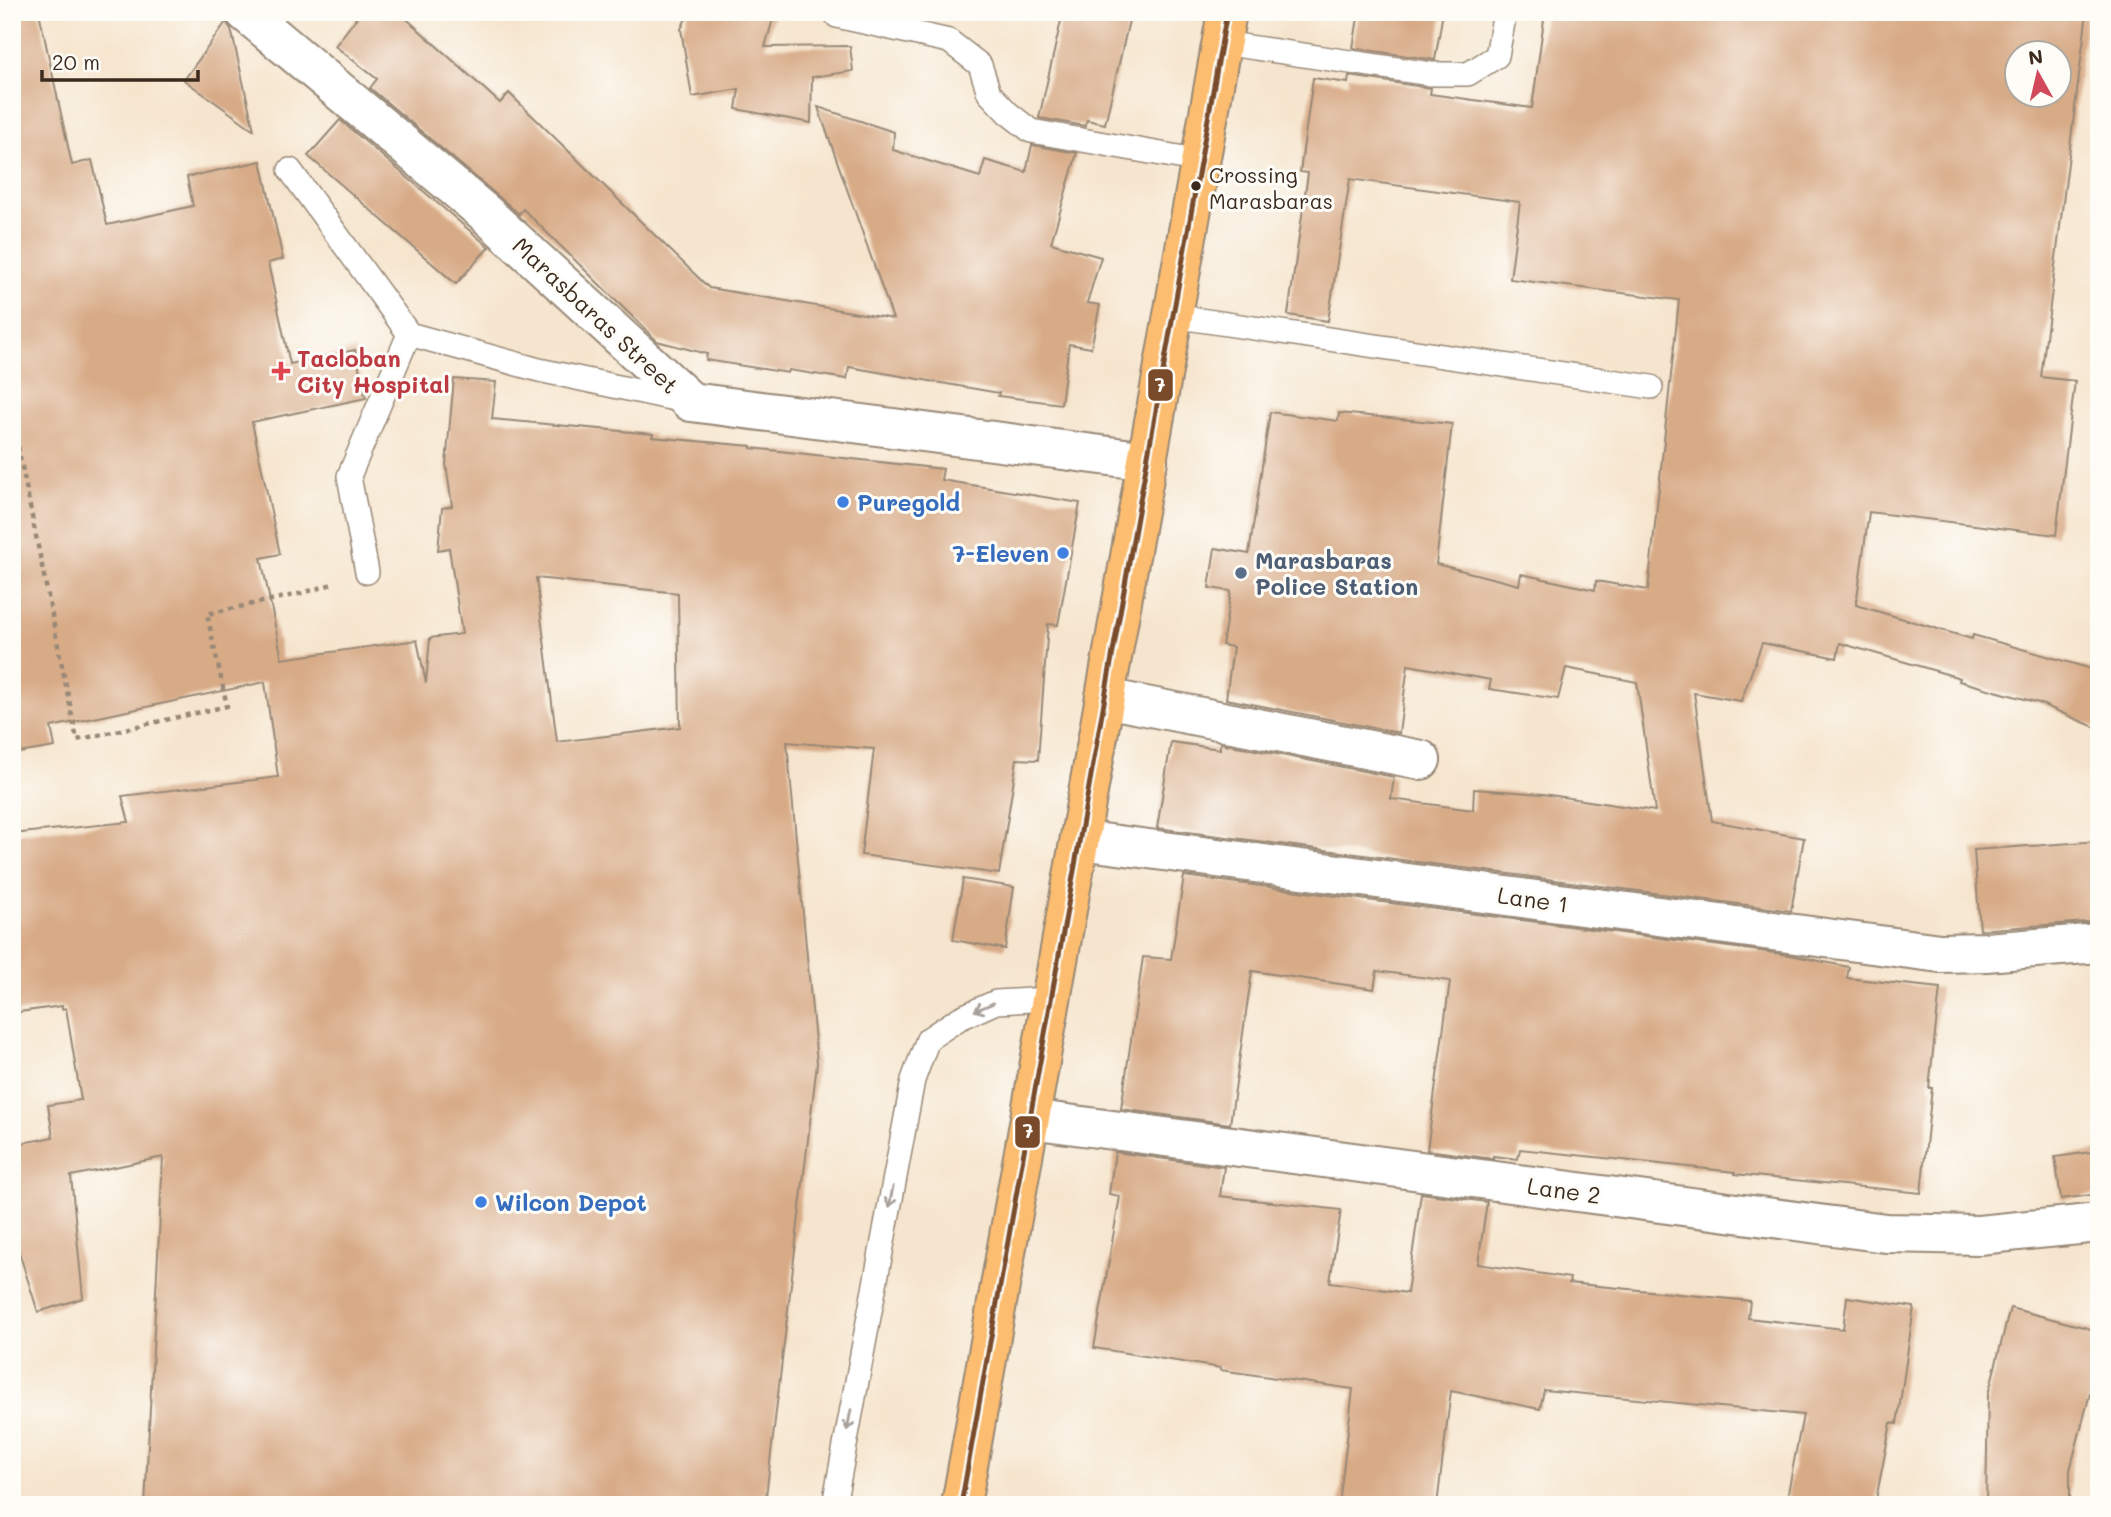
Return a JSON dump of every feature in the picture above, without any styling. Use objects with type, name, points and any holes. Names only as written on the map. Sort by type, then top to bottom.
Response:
[{"type":"main road","points":[[961,1505],[1225,28]]},
{"type":"street","name":"Marasbaras Street","points":[[245,12],[485,213],[691,402],[1148,461]]},
{"type":"street","points":[[1105,698],[1422,760]]},
{"type":"street","name":"Lane 1","points":[[1080,840],[1775,942],[1940,953],[2099,943]]},
{"type":"street","name":"Lane 2","points":[[1030,1119],[1886,1233],[1979,1235],[2099,1223]]},
{"type":"lane","points":[[1225,28],[1431,74],[1468,75],[1497,56],[1505,12]]},
{"type":"lane","points":[[837,16],[948,41],[980,65],[989,93],[1031,131],[1201,161]]},
{"type":"lane","points":[[290,170],[409,334],[539,370],[691,402]]},
{"type":"lane","points":[[1173,316],[1651,387]]},
{"type":"lane","points":[[367,572],[349,476],[409,334]]},
{"type":"lane","points":[[834,1505],[913,1080],[928,1039],[960,1018],[996,1002],[1051,999]]},
{"type":"path","points":[[12,417],[77,740],[227,706],[207,614],[303,593],[367,572]]},
{"type":"building","points":[[12,12],[39,12],[72,165],[92,160],[107,225],[193,206],[187,177],[261,161],[283,259],[268,263],[290,364],[355,350],[366,398],[252,422],[280,554],[261,558],[282,659],[417,640],[426,683],[430,638],[462,634],[449,548],[438,550],[442,508],[452,506],[446,464],[454,379],[496,382],[492,419],[653,434],[652,437],[943,469],[941,480],[1080,503],[1058,625],[1048,624],[1038,760],[1017,759],[999,874],[861,855],[874,749],[787,742],[817,1063],[765,1505],[145,1505],[163,1157],[71,1176],[83,1298],[38,1312],[18,1249],[12,1183],[12,1145],[53,1137],[48,1105],[81,1100],[66,1008],[62,1009],[62,1006],[12,1013],[12,834],[129,822],[122,796],[278,777],[265,682],[51,727],[55,747],[12,754]],"holes":[[[536,578],[678,593],[680,727],[557,742]]]},
{"type":"building","points":[[361,12],[399,12],[500,103],[509,93],[709,288],[893,319],[818,107],[894,132],[893,150],[980,177],[985,160],[1026,172],[1032,145],[1077,153],[1051,243],[1101,257],[1087,303],[1100,305],[1091,348],[1069,344],[1061,404],[998,396],[999,393],[849,367],[847,379],[789,370],[788,373],[706,360],[707,354],[657,341],[523,209],[519,214],[370,88],[377,79],[335,46]]},
{"type":"building","points":[[689,12],[775,12],[765,47],[850,46],[853,71],[812,77],[811,123],[736,109],[739,89],[692,97],[681,29]]},
{"type":"building","points":[[1063,12],[1131,12],[1105,124],[1087,120],[1085,126],[1039,118]]},
{"type":"building","points":[[1359,12],[1443,12],[1435,60],[1353,48]]},
{"type":"building","points":[[1545,12],[2087,12],[2041,377],[2075,381],[2056,535],[1869,512],[1856,605],[1972,639],[1973,635],[2099,671],[2099,729],[2039,703],[1840,643],[1837,658],[1762,643],[1741,701],[1694,693],[1712,821],[1804,838],[1791,911],[1157,828],[1171,742],[1220,749],[1220,743],[1394,777],[1391,799],[1473,810],[1474,789],[1543,794],[1655,811],[1637,682],[1566,668],[1558,699],[1489,689],[1491,680],[1408,665],[1399,733],[1226,699],[1233,647],[1222,645],[1231,591],[1209,588],[1215,548],[1249,554],[1270,412],[1338,421],[1339,413],[1452,424],[1436,564],[1519,585],[1521,574],[1595,590],[1596,581],[1648,590],[1679,300],[1510,279],[1520,202],[1350,179],[1328,321],[1288,315],[1308,173],[1300,172],[1313,78],[1348,83],[1349,76],[1431,88],[1430,94],[1532,108]]},
{"type":"building","points":[[226,22],[231,29],[254,130],[184,80]]},
{"type":"building","points":[[340,120],[489,247],[456,284],[308,156]]},
{"type":"building","points":[[2099,841],[2099,921],[1980,930],[1974,850]]},
{"type":"building","points":[[1184,876],[1790,955],[1849,967],[1847,978],[1940,988],[1921,1193],[1520,1149],[1518,1159],[1493,1156],[1493,1159],[1427,1150],[1450,981],[1377,971],[1374,989],[1252,971],[1230,1124],[1121,1109],[1143,957],[1171,959]]},
{"type":"building","points":[[963,879],[1014,887],[1005,949],[953,940]]},
{"type":"building","points":[[2099,1151],[2099,1194],[2061,1199],[2055,1157]]},
{"type":"building","points":[[1115,1152],[1224,1167],[1220,1196],[1341,1210],[1330,1282],[1407,1293],[1421,1193],[1487,1202],[1478,1264],[1570,1278],[1569,1283],[1750,1301],[1748,1318],[1843,1329],[1847,1297],[1914,1307],[1897,1424],[1891,1423],[1875,1505],[1824,1505],[1787,1498],[1803,1415],[1544,1390],[1540,1409],[1451,1391],[1437,1505],[1339,1505],[1353,1389],[1094,1348],[1120,1196],[1109,1194]]},
{"type":"building","points":[[2010,1308],[2099,1331],[2099,1359],[2070,1470],[2070,1505],[1986,1505],[1988,1395]]},
{"type":"transit line","name":"7","points":[[961,1505],[1227,12]]},
{"type":"place","name":"Crossing Marasbaras","points":[[1196,186]]},
{"type":"place","name":"Tacloban City Hospital","points":[[281,371]]},
{"type":"place","name":"Puregold","points":[[843,502]]},
{"type":"place","name":"7-Eleven","points":[[1063,553]]},
{"type":"place","name":"Marasbaras Police Station","points":[[1241,573]]},
{"type":"place","name":"Wilcon Depot","points":[[481,1202]]}]
